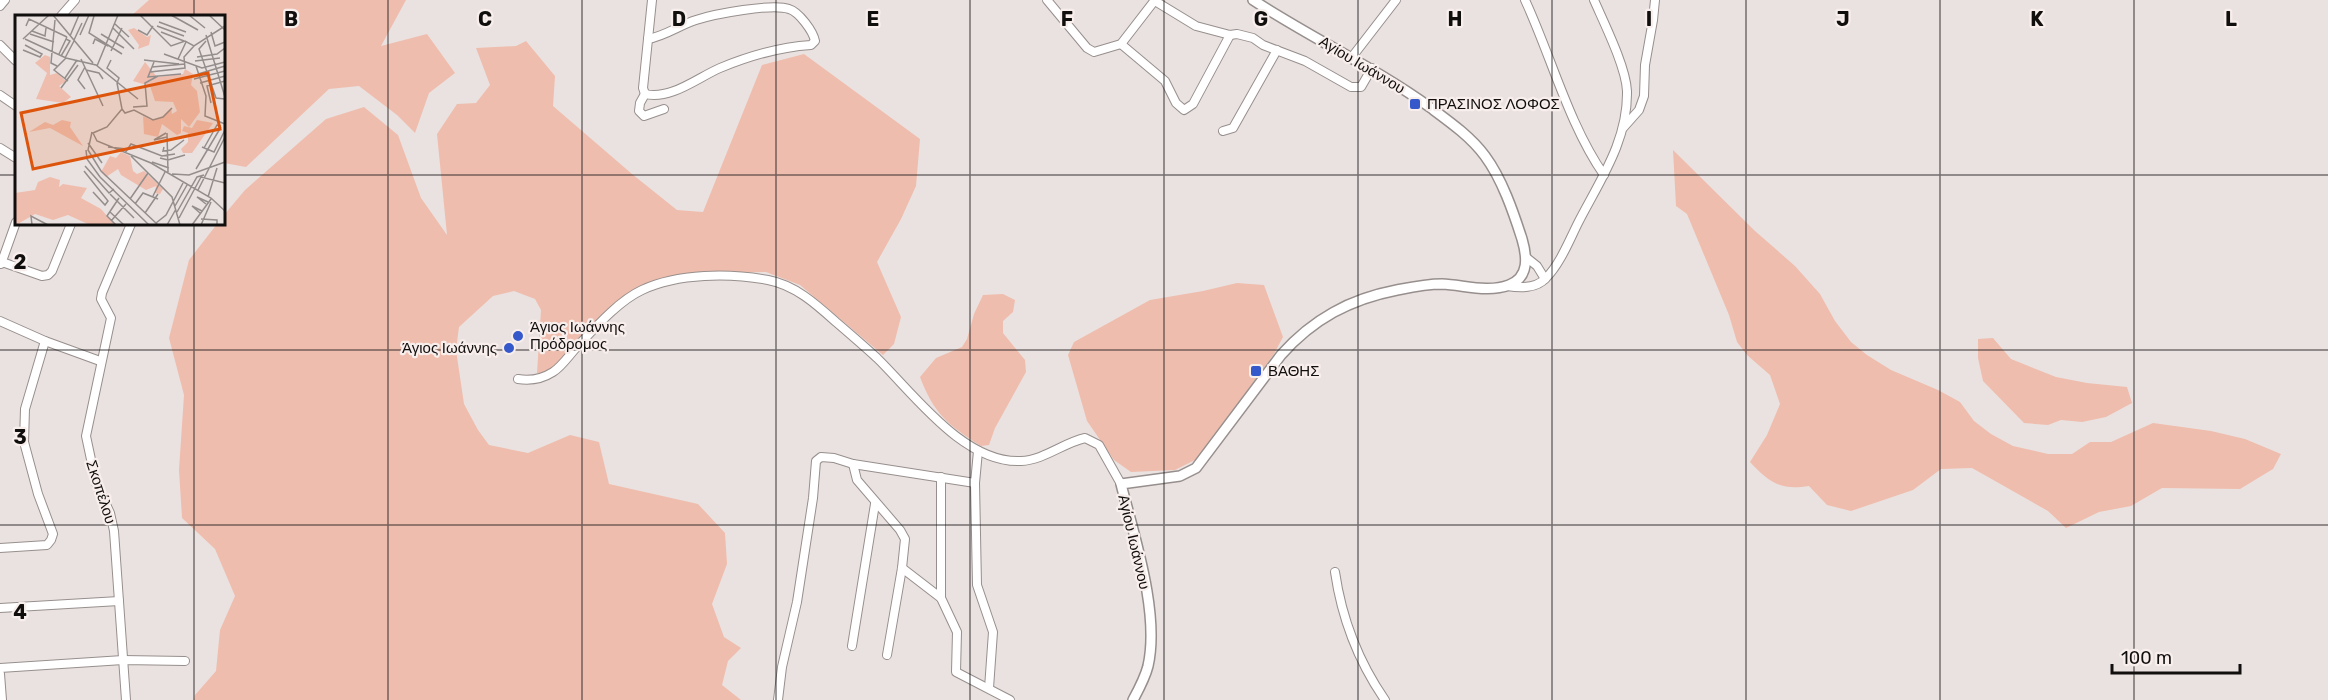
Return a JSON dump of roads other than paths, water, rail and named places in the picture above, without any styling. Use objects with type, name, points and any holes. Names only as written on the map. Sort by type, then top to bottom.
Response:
[{"type":"street","points":[[0,6],[5,0]]},
{"type":"street","points":[[63,15],[75,0]]},
{"type":"street","points":[[652,0],[643,88],[645,94],[639,111],[644,116],[664,109]]},
{"type":"street","points":[[1047,0],[1094,52],[1121,44],[1155,0],[1196,26],[1230,35],[1244,35],[1305,61],[1356,88],[1361,87],[1372,68]]},
{"type":"street","name":"Αγίου Ιωάννου","points":[[1253,0],[1287,22],[1372,68],[1448,121],[1474,144],[1484,155],[1506,198],[1527,258]]},
{"type":"street","points":[[1352,57],[1396,0]]},
{"type":"street","points":[[1525,0],[1568,103],[1604,175]]},
{"type":"street","points":[[1507,286],[1530,286],[1545,279],[1563,252],[1604,175],[1623,128],[1627,88],[1594,0]]},
{"type":"street","points":[[1623,128],[1639,110],[1644,96],[1645,64],[1654,0]]},
{"type":"street","points":[[645,94],[664,94],[750,57],[780,48],[811,45],[815,41],[814,36],[796,13],[782,7],[752,9],[697,19],[657,38],[648,39]]},
{"type":"street","points":[[1121,44],[1165,81],[1176,103],[1184,110],[1193,104],[1230,35]]},
{"type":"street","points":[[0,45],[15,60]]},
{"type":"street","points":[[1223,131],[1233,128],[1277,50]]},
{"type":"street","points":[[0,95],[15,105]]},
{"type":"street","points":[[0,148],[15,157]]},
{"type":"street","points":[[15,225],[1,264],[42,276],[52,271],[71,225]]},
{"type":"street","name":"Σκοπέλου","points":[[126,700],[114,531],[110,513],[96,483],[86,436],[100,361],[111,318],[101,299],[102,292],[131,225]]},
{"type":"street","points":[[1507,286],[1520,277],[1527,258],[1537,266],[1545,279]]},
{"type":"street","points":[[518,379],[530,381],[555,371],[606,316],[642,290],[689,276],[768,280],[793,287],[822,309],[878,359],[947,428],[978,451],[1004,459],[1022,461],[1041,456],[1068,442],[1085,438],[1099,445],[1120,484]]},
{"type":"street","name":"Αγίου Ιωάννου","points":[[1134,700],[1148,668],[1152,628],[1139,556],[1120,484],[1180,476],[1196,468],[1281,355],[1296,338],[1334,310],[1382,293],[1427,284],[1485,289],[1507,286]]},
{"type":"street","points":[[0,321],[45,341],[100,361]]},
{"type":"street","points":[[0,548],[47,545],[53,534],[38,494],[24,442],[25,409],[45,341]]},
{"type":"street","points":[[978,451],[975,483],[977,585],[993,632],[989,688]]},
{"type":"street","points":[[778,700],[782,667],[797,602],[813,498],[816,461],[821,457],[834,458],[853,464],[975,483]]},
{"type":"street","points":[[853,464],[857,480],[905,538],[902,568],[886,655]]},
{"type":"street","points":[[940,598],[941,477]]},
{"type":"street","points":[[852,646],[875,504]]},
{"type":"street","points":[[902,568],[940,598],[957,632],[956,672],[1010,700]]},
{"type":"street","points":[[1335,572],[1339,601],[1345,621],[1362,662],[1385,700]]},
{"type":"street","points":[[0,608],[118,602]]},
{"type":"street","points":[[0,668],[123,660],[185,661]]},
{"type":"street","points":[[0,674],[2,700]]},
{"type":"place","name":"ΠΡΑΣΙΝΟΣ ΛΟΦΟΣ","points":[[1415,104]]},
{"type":"place","name":"Άγιος Ιωάννης Πρόδρομος","points":[[518,336]]},
{"type":"place","name":"Άγιος Ιωάννης","points":[[509,348]]},
{"type":"place","name":"ΒΑΘΗΣ","points":[[1256,371]]}]
